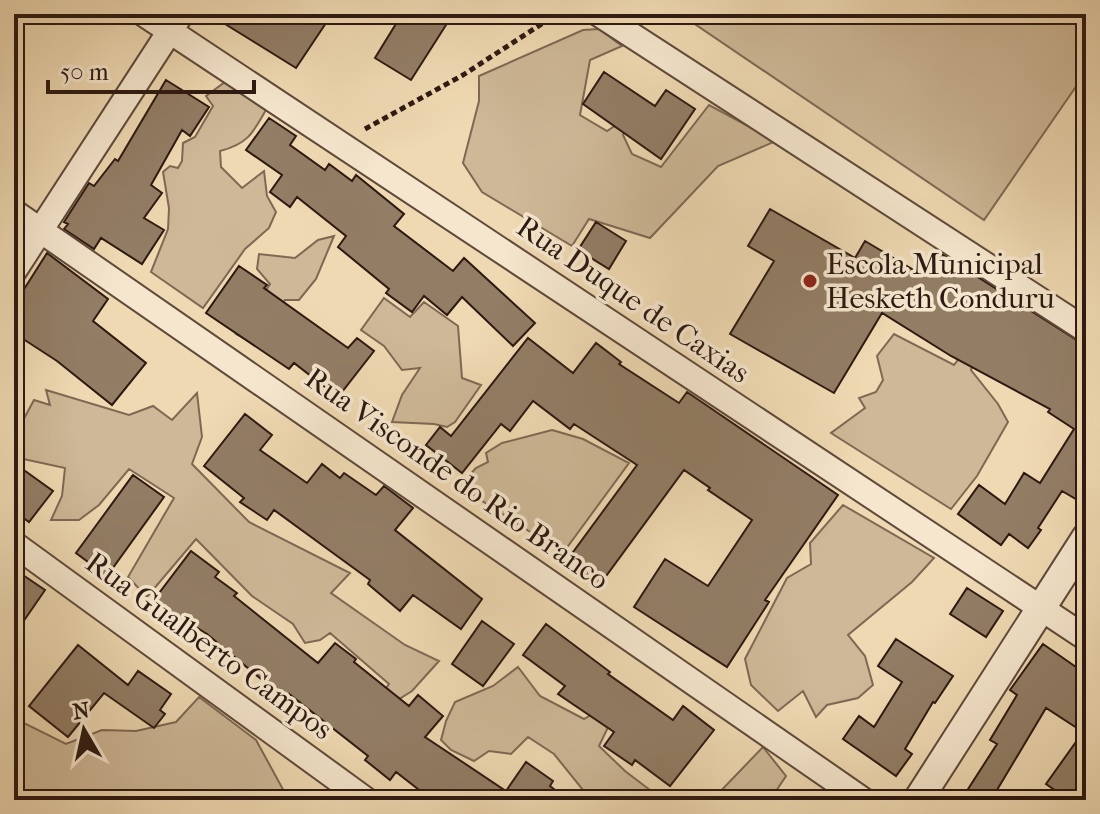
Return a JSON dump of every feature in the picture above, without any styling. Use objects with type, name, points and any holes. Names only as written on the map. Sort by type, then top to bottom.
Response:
[{"type":"street","name":"Rua Duque de Caxias","points":[[144,14],[176,23],[339,143],[1086,638]]},
{"type":"street","points":[[599,14],[1086,330]]},
{"type":"street","points":[[14,271],[176,23]]},
{"type":"street","name":"Rua Visconde do Rio Branco","points":[[14,212],[863,800]]},
{"type":"street","points":[[918,800],[1086,538]]},
{"type":"street","name":"Rua Gualberto Campos","points":[[14,544],[366,800]]},
{"type":"path","points":[[339,143],[463,75],[557,14]]},
{"type":"shaded area","points":[[680,14],[1086,14],[1086,72],[984,220]]},
{"type":"shaded area","points":[[599,29],[622,46],[590,60],[580,115],[607,131],[631,115],[623,135],[632,154],[661,167],[709,105],[776,141],[718,166],[650,238],[589,219],[572,246],[482,192],[463,163],[479,101],[479,76],[583,30]]},
{"type":"shaded area","points":[[225,82],[267,108],[249,136],[237,145],[220,151],[221,167],[242,188],[264,171],[267,196],[276,212],[269,228],[245,249],[203,308],[151,272],[168,229],[169,208],[163,172],[170,166],[178,168],[182,161],[183,143],[195,137],[213,106],[206,96]]},
{"type":"shaded area","points":[[334,236],[316,279],[299,300],[285,300],[254,344],[236,334],[270,284],[257,269],[259,254],[295,258],[318,240]]},
{"type":"shaded area","points":[[384,298],[410,317],[424,302],[458,326],[462,378],[481,385],[455,422],[447,427],[392,422],[402,395],[420,368],[402,370],[384,346],[361,330]]},
{"type":"shaded area","points":[[988,320],[971,370],[1008,422],[977,476],[951,509],[831,433],[865,408],[859,398],[876,392],[883,380],[877,356],[894,334],[954,365]]},
{"type":"shaded area","points":[[46,390],[129,415],[153,406],[172,420],[197,393],[202,437],[192,464],[249,522],[350,573],[331,593],[405,645],[439,661],[412,691],[361,723],[389,684],[330,633],[320,640],[305,643],[293,624],[252,596],[196,539],[147,597],[128,577],[174,498],[129,469],[99,505],[79,520],[51,520],[62,496],[65,468],[14,457],[14,426],[20,426],[34,400],[50,405]]},
{"type":"shaded area","points":[[552,430],[583,439],[629,463],[563,553],[459,486],[476,468],[488,462],[486,453],[502,443]]},
{"type":"shaded area","points":[[843,505],[934,558],[912,582],[848,635],[865,656],[873,685],[858,698],[827,705],[816,717],[803,691],[778,711],[751,685],[745,659],[787,578],[811,564],[810,543]]},
{"type":"shaded area","points":[[518,667],[540,696],[584,719],[623,696],[599,746],[663,800],[591,800],[554,754],[528,737],[511,754],[489,751],[474,761],[451,750],[441,740],[455,702],[493,686]]},
{"type":"shaded area","points":[[199,697],[256,740],[285,793],[283,800],[14,800],[14,718],[66,744],[102,730],[136,731],[176,722]]},
{"type":"shaded area","points":[[763,747],[786,776],[770,800],[712,800]]},
{"type":"building","points":[[209,14],[332,14],[296,68]]},
{"type":"building","points":[[402,14],[453,14],[411,80],[375,58]]},
{"type":"building","points":[[604,72],[655,106],[666,90],[695,109],[661,159],[583,104]]},
{"type":"building","points":[[166,80],[209,107],[190,136],[182,130],[151,185],[162,193],[144,218],[164,230],[142,264],[101,238],[94,249],[64,229],[68,224],[64,222],[89,183],[94,186],[115,159],[118,161]]},
{"type":"building","points":[[269,118],[296,136],[290,145],[325,170],[329,164],[352,181],[356,175],[404,214],[394,226],[453,271],[464,258],[535,323],[513,346],[462,297],[447,315],[424,296],[412,312],[386,293],[389,289],[338,247],[346,236],[297,197],[290,207],[270,192],[282,175],[246,150]]},
{"type":"building","points":[[770,209],[855,258],[865,241],[922,275],[937,251],[1086,346],[1086,505],[1062,491],[1028,548],[1009,534],[1001,545],[958,514],[979,485],[1005,504],[1024,473],[1040,483],[1074,429],[1048,412],[1050,409],[951,356],[882,313],[834,393],[730,334],[774,261],[748,246]]},
{"type":"building","points":[[596,222],[626,241],[609,269],[578,250]]},
{"type":"building","points":[[47,253],[108,299],[93,321],[146,363],[112,405],[57,361],[14,333],[14,305]]},
{"type":"building","points":[[239,266],[267,285],[264,288],[348,348],[357,338],[374,351],[338,397],[294,363],[289,369],[206,313]]},
{"type":"building","points":[[528,338],[573,373],[596,343],[621,362],[619,364],[679,403],[687,392],[838,495],[765,600],[769,602],[727,667],[634,607],[665,559],[708,586],[752,520],[708,490],[710,488],[684,470],[598,587],[565,563],[637,465],[574,424],[570,429],[533,401],[510,431],[501,424],[462,473],[426,445],[440,427],[451,436]]},
{"type":"building","points":[[245,414],[272,435],[260,450],[307,483],[322,464],[340,478],[344,473],[376,495],[384,486],[413,508],[395,530],[482,599],[461,629],[413,595],[400,611],[368,584],[370,580],[274,510],[267,520],[240,502],[244,498],[204,466]]},
{"type":"building","points":[[14,463],[53,491],[29,522],[14,511]]},
{"type":"building","points":[[133,475],[164,497],[107,576],[76,553]]},
{"type":"building","points":[[191,551],[219,572],[215,577],[237,593],[234,596],[318,663],[335,643],[409,706],[418,695],[443,716],[425,737],[506,791],[526,762],[553,781],[550,786],[568,800],[432,800],[396,772],[390,780],[365,760],[368,756],[289,694],[285,699],[207,634],[183,619],[181,622],[153,601]]},
{"type":"building","points":[[14,569],[45,590],[14,635]]},
{"type":"building","points":[[967,588],[1003,611],[986,637],[950,614]]},
{"type":"building","points":[[482,621],[514,644],[483,686],[452,664]]},
{"type":"building","points":[[546,624],[610,672],[608,674],[673,720],[683,706],[714,730],[670,786],[635,760],[632,765],[604,746],[614,732],[558,694],[565,686],[523,655]]},
{"type":"building","points":[[896,639],[953,676],[933,702],[905,749],[912,754],[896,776],[843,739],[859,716],[874,727],[902,682],[878,666]]},
{"type":"building","points":[[1043,644],[1086,674],[1086,792],[1080,800],[1069,800],[1046,784],[1083,732],[1046,708],[991,800],[961,800],[997,744],[990,740],[1017,695],[1010,690]]},
{"type":"building","points":[[78,645],[128,685],[138,671],[171,694],[160,710],[165,714],[154,728],[104,693],[68,737],[29,706]]},
{"type":"place","name":"Escola Municipal Hesketh Conduru","points":[[810,281]]}]
